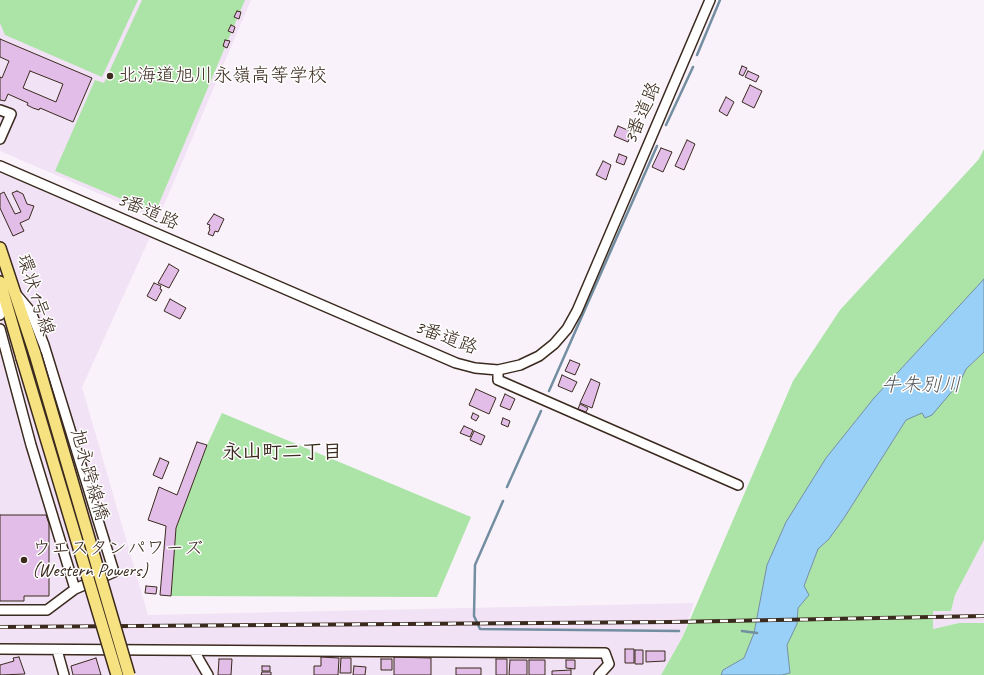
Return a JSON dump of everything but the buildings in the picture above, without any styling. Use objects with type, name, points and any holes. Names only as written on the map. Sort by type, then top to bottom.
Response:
[{"type":"main road","name":"環状1号線","points":[[0,248],[22,358]]},
{"type":"main road","name":"環状1号線","points":[[0,282],[9,293],[35,354]]},
{"type":"main road","name":"旭永跨線橋","points":[[35,354],[129,675]]},
{"type":"main road","name":"旭永跨線橋","points":[[22,358],[117,675]]},
{"type":"street","name":"3番道路","points":[[0,166],[456,363],[476,368],[498,370],[520,365],[539,356],[554,344],[567,329],[577,311],[710,0]]},
{"type":"street","points":[[0,110],[11,114],[0,139]]},
{"type":"street","points":[[0,315],[9,293],[31,312],[44,345],[114,572],[75,589],[47,610],[0,610]]},
{"type":"street","points":[[0,329],[31,445],[75,589]]},
{"type":"street","points":[[498,370],[498,380],[738,485]]},
{"type":"street","points":[[0,649],[605,653],[609,664],[599,675]]},
{"type":"street","points":[[57,650],[64,675]]},
{"type":"street","points":[[194,650],[208,675]]},
{"type":"shaded area","name":"北海道旭川永嶺高等学校","points":[[0,0],[251,0],[158,219],[0,151]]},
{"type":"shaded area","points":[[0,173],[151,235],[82,387],[148,615],[694,603],[682,638],[661,675],[0,675]]},
{"type":"shaded area","points":[[984,540],[984,623],[959,623],[933,629],[933,610],[951,611],[955,595]]},
{"type":"green space","points":[[0,0],[138,0],[102,77],[5,35],[0,23]]},
{"type":"green space","points":[[142,0],[245,0],[155,213],[55,171],[95,80],[104,83]]},
{"type":"green space","points":[[984,149],[984,279],[874,398],[826,458],[786,522],[767,565],[754,633],[744,658],[723,670],[721,675],[661,675],[682,638],[793,381],[840,310],[979,159]]},
{"type":"green space","points":[[984,352],[984,540],[955,595],[951,611],[933,611],[933,629],[959,623],[984,623],[984,675],[782,675],[790,673],[787,645],[797,624],[798,608],[808,595],[804,587],[818,549],[829,539],[844,518],[906,420],[922,413],[960,382],[966,369]]},
{"type":"green space","points":[[222,413],[471,517],[437,597],[171,596],[176,528],[207,445]]},
{"type":"water","name":"牛朱別川","points":[[984,279],[984,352],[966,369],[960,382],[932,415],[925,418],[922,413],[906,420],[844,518],[829,539],[818,549],[804,586],[809,595],[798,608],[797,624],[787,645],[790,673],[782,675],[721,675],[723,670],[744,658],[754,633],[767,565],[786,522],[826,458],[874,398]]},
{"type":"waterway","points":[[697,55],[720,0]]},
{"type":"waterway","points":[[666,125],[693,67]]},
{"type":"waterway","points":[[549,391],[657,146]]},
{"type":"waterway","points":[[507,487],[541,411]]},
{"type":"waterway","points":[[503,501],[475,565],[474,616],[480,629],[679,631]]},
{"type":"waterway","points":[[742,631],[757,633]]},
{"type":"railway","points":[[0,627],[672,622],[984,616]]},
{"type":"place","name":"北海道旭川永嶺高等学校","points":[[110,76]]},
{"type":"place","name":"ウエスタンパワーズ (Western Powers)","points":[[24,560]]},
{"type":"district","name":"永山町二丁目","points":[[282,453]]}]
